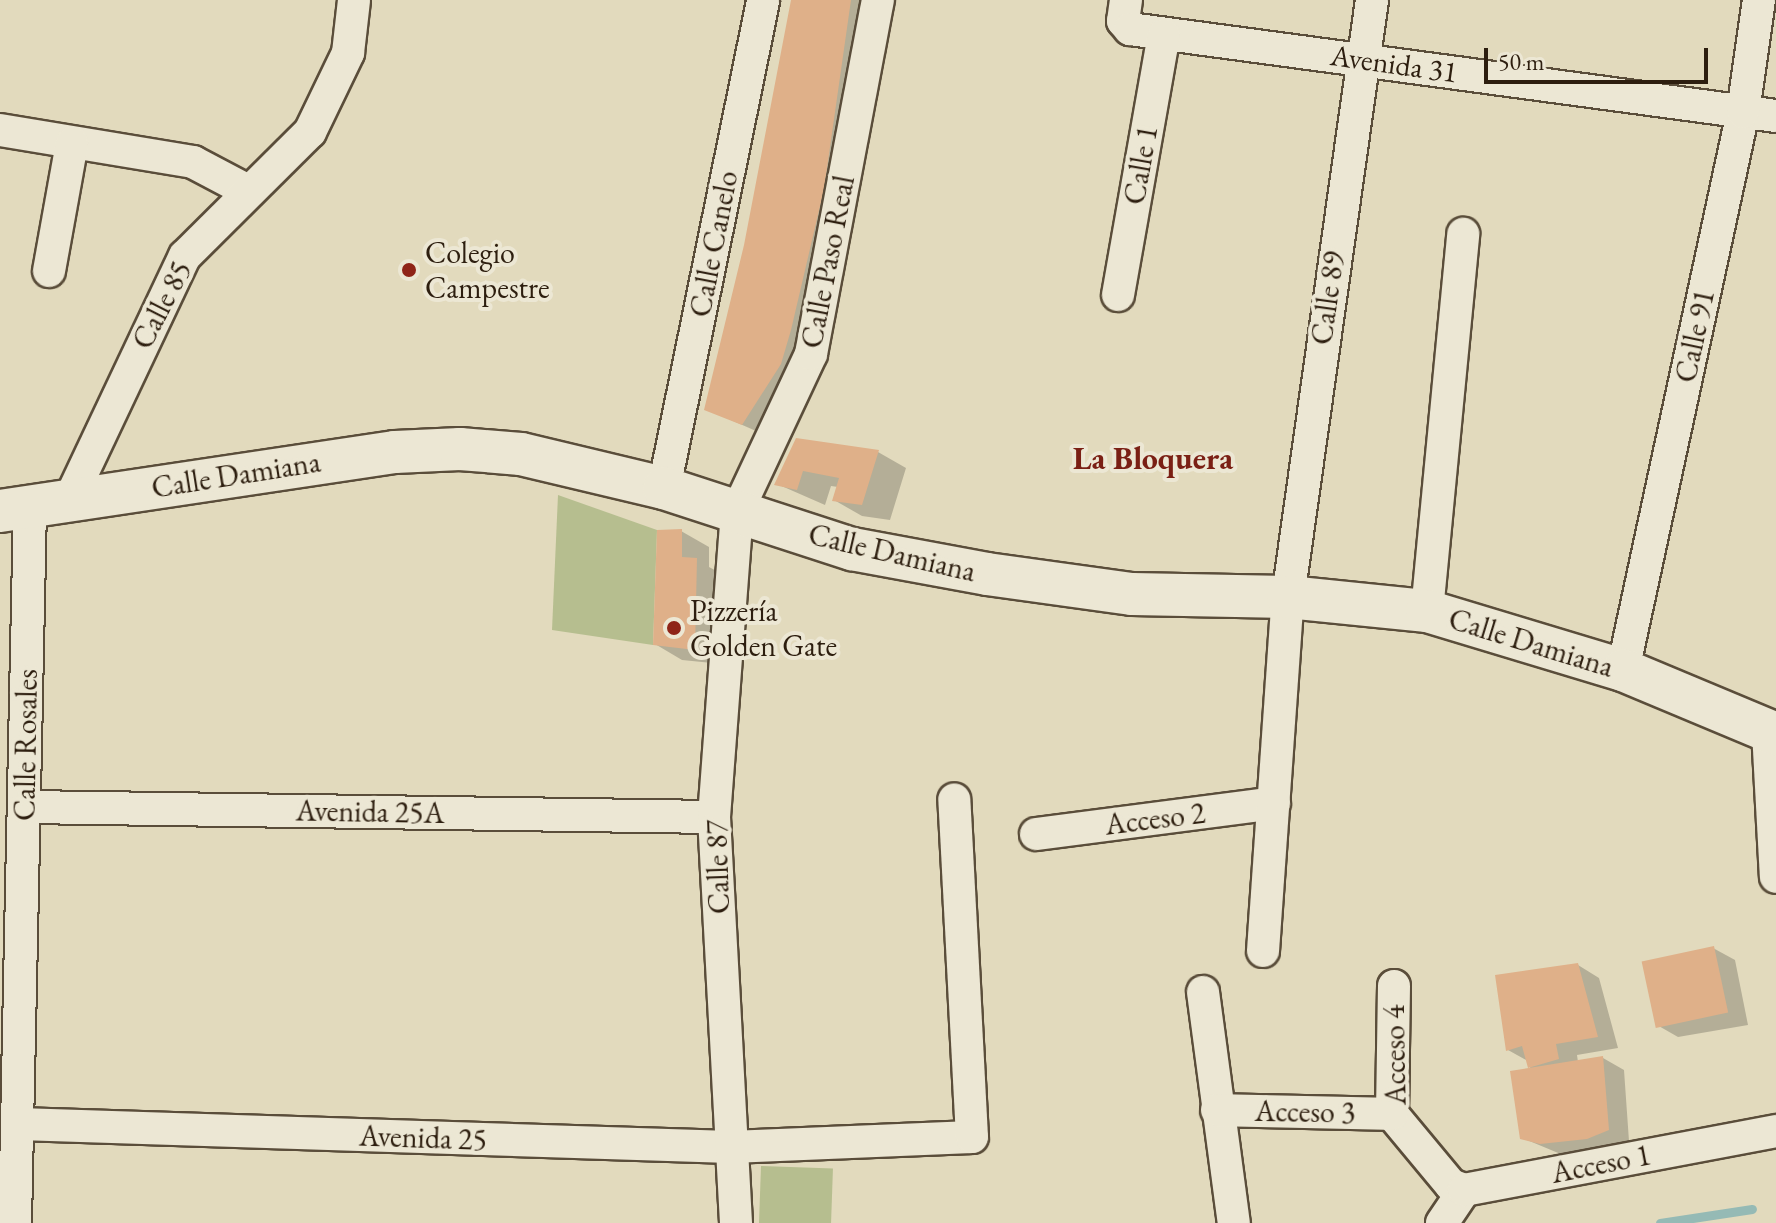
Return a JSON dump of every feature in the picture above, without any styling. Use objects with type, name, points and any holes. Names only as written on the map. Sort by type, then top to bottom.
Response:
[{"type":"street","name":"Calle 85","points":[[33,506],[185,256],[246,190],[287,159],[310,132],[348,53],[354,0]]},
{"type":"street","name":"Calle Canelo","points":[[664,488],[763,0]]},
{"type":"street","name":"Calle Paso Real","points":[[737,512],[811,354],[878,0]]},
{"type":"street","name":"Calle 89","points":[[1288,597],[1360,60],[1372,0]]},
{"type":"street","name":"Calle 91","points":[[1623,670],[1743,112],[1759,0]]},
{"type":"street","name":"Avenida 31","points":[[1124,10],[1130,29],[1164,35],[1776,116]]},
{"type":"street","name":"Calle 1","points":[[1118,295],[1164,35]]},
{"type":"street","points":[[0,130],[193,162],[246,190]]},
{"type":"street","points":[[49,271],[72,143]]},
{"type":"street","points":[[1427,611],[1463,234]]},
{"type":"street","name":"Calle Damiana","points":[[33,506],[333,459],[460,449],[573,463],[664,488],[852,549],[987,574],[1132,594],[1288,597],[1427,611],[1623,670],[1772,733]]},
{"type":"street","name":"Calle Rosales","points":[[15,1223],[33,506]]},
{"type":"street","name":"Calle 87","points":[[736,1223],[714,817],[737,512]]},
{"type":"street","points":[[1263,951],[1288,597]]},
{"type":"street","points":[[1772,733],[1776,877]]},
{"type":"street","name":"Avenida 25","points":[[19,1124],[731,1147],[972,1137],[954,799]]},
{"type":"street","name":"Acceso 2","points":[[1036,834],[1274,803]]},
{"type":"street","name":"Avenida 25A","points":[[25,807],[714,817]]},
{"type":"street","name":"Acceso 4","points":[[1394,986],[1392,1114],[1444,1178],[1464,1190]]},
{"type":"street","points":[[1203,992],[1234,1223]]},
{"type":"street","name":"Acceso 3","points":[[1217,1110],[1392,1114]]},
{"type":"street","name":"Acceso 1","points":[[1464,1190],[1776,1131]]},
{"type":"street","points":[[1442,1223],[1464,1190]]},
{"type":"green space","points":[[558,495],[657,530],[653,645],[552,630]]},
{"type":"green space","points":[[761,1166],[833,1169],[831,1223],[759,1223]]},
{"type":"building","points":[[791,0],[851,0],[824,189],[791,330],[781,364],[742,425],[704,410],[744,245]]},
{"type":"building","points":[[796,438],[879,450],[862,505],[832,501],[839,478],[803,471],[797,490],[774,485]]},
{"type":"building","points":[[682,529],[682,557],[697,558],[695,650],[653,645],[657,530]]},
{"type":"building","points":[[1714,946],[1728,1013],[1656,1028],[1642,961]]},
{"type":"building","points":[[1578,963],[1598,1037],[1556,1044],[1559,1059],[1528,1068],[1522,1046],[1506,1051],[1495,975]]},
{"type":"building","points":[[1603,1056],[1609,1130],[1587,1139],[1540,1144],[1520,1139],[1510,1071]]},
{"type":"waterway","points":[[1660,1223],[1752,1209]]},
{"type":"place","name":"Colegio Campestre","points":[[409,270]]},
{"type":"place","name":"Pizzería Golden Gate","points":[[674,628]]},
{"type":"district","name":"La Bloquera","points":[[1153,458]]}]
